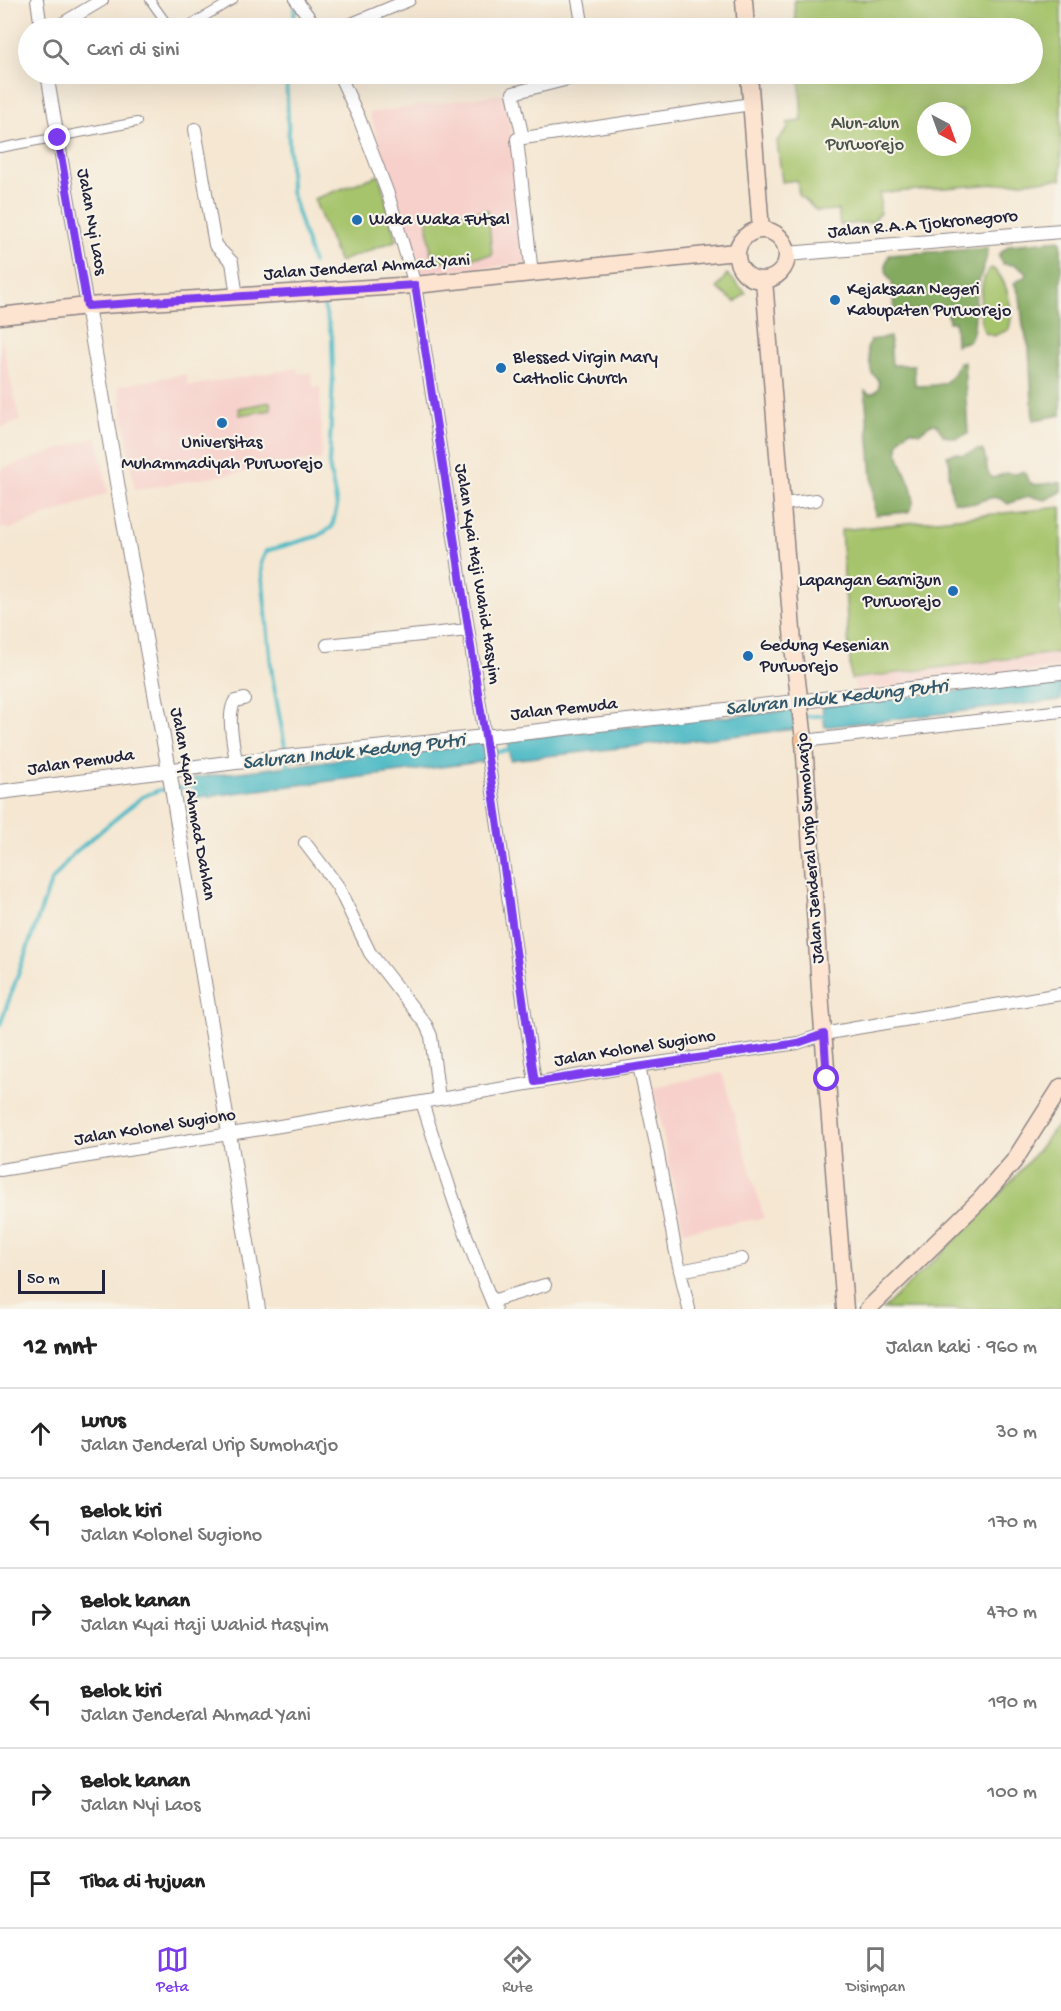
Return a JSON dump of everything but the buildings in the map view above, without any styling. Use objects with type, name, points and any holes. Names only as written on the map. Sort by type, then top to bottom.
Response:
[{"type":"main road","points":[[744,0],[745,18]]},
{"type":"main road","points":[[750,84],[761,230]]},
{"type":"main road","points":[[761,230],[769,231],[782,239],[787,254],[786,262],[778,274],[765,280],[746,275],[738,264],[736,252],[743,239],[754,231],[761,230]]},
{"type":"main road","name":"Jalan Jenderal Ahmad Yani","points":[[0,316],[87,306],[415,285],[736,252]]},
{"type":"main road","name":"Jalan Jenderal Urip Sumoharjo","points":[[765,280],[794,655],[804,740],[845,1307]]},
{"type":"main road","points":[[868,1309],[980,1200],[1003,1174],[1028,1141],[1061,1087]]},
{"type":"main road","points":[[845,1307],[886,1290]]},
{"type":"street","points":[[37,0],[40,18]]},
{"type":"street","points":[[72,18],[102,0]]},
{"type":"street","points":[[150,0],[163,18]]},
{"type":"street","points":[[202,18],[233,0]]},
{"type":"street","points":[[296,0],[310,18]]},
{"type":"street","points":[[366,18],[409,0]]},
{"type":"street","points":[[579,0],[582,18]]},
{"type":"street","name":"Jalan Nyi Laos","points":[[49,84],[87,306]]},
{"type":"street","name":"Jalan Kyai Haji Wahid Hasyim","points":[[344,84],[388,194],[415,285],[485,737],[535,1082]]},
{"type":"street","points":[[523,138],[513,93],[549,84]]},
{"type":"street","points":[[532,274],[517,139],[752,104]]},
{"type":"street","points":[[0,148],[137,122]]},
{"type":"street","points":[[195,129],[215,245],[232,262],[237,297]]},
{"type":"street","name":"Jalan R.A.A Tjokronegoro","points":[[787,254],[1061,231]]},
{"type":"street","name":"Jalan Kyai Ahmad Dahlan","points":[[87,306],[169,770],[258,1309]]},
{"type":"street","points":[[783,504],[816,500]]},
{"type":"street","points":[[327,645],[468,630]]},
{"type":"street","name":"Jalan Pemuda","points":[[0,792],[236,762],[801,705],[1061,672]]},
{"type":"street","points":[[236,762],[232,706],[235,701],[244,699]]},
{"type":"street","points":[[804,740],[1061,711]]},
{"type":"street","points":[[305,843],[337,885],[370,953],[426,1025],[431,1036],[439,1099]]},
{"type":"street","name":"Jalan Kolonel Sugiono","points":[[0,1170],[228,1135],[535,1082],[798,1043],[824,1034],[1061,994]]},
{"type":"street","points":[[639,1066],[689,1309]]},
{"type":"street","points":[[422,1102],[452,1195],[493,1305],[544,1285]]},
{"type":"street","points":[[680,1271],[742,1258]]},
{"type":"shaded area","points":[[506,93],[527,263],[422,274],[369,113]]},
{"type":"shaded area","points":[[0,333],[20,421],[0,428]]},
{"type":"shaded area","name":"Universitas Muhammadiyah Purworejo","points":[[298,368],[298,373],[311,373],[313,388],[320,387],[322,459],[135,490],[118,386],[186,374],[188,386]]},
{"type":"shaded area","name":"Universitas Muhammadiyah Purworejo","points":[[97,437],[108,493],[7,530],[5,527],[0,530],[0,469]]},
{"type":"shaded area","points":[[1061,652],[1061,668],[855,692],[853,676]]},
{"type":"shaded area","points":[[722,1073],[764,1218],[683,1231],[653,1087]]},
{"type":"green space","name":"Alun-alun Purworejo","points":[[794,0],[1061,0],[1061,179],[880,193],[880,213],[873,222],[840,225],[838,210],[817,211],[799,195],[797,180],[782,182],[777,141],[788,129],[787,123],[802,121],[800,84],[1043,84],[1043,18],[795,18]]},
{"type":"green space","name":"Waka Waka Futsal","points":[[379,175],[397,240],[339,262],[314,199]]},
{"type":"green space","points":[[488,210],[492,255],[432,262],[427,217]]},
{"type":"green space","points":[[1061,240],[1061,415],[1033,420],[1029,348],[1023,326],[1020,297],[1014,283],[1026,276],[1027,272],[1015,265],[1003,264],[998,255],[1010,245]]},
{"type":"green space","points":[[988,248],[978,284],[974,323],[969,341],[956,345],[955,322],[949,322],[947,308],[897,312],[894,308],[892,282],[886,269],[889,255]]},
{"type":"green space","points":[[991,268],[997,272],[1006,287],[1011,315],[1008,330],[994,336],[985,333],[980,309],[984,280]]},
{"type":"green space","points":[[727,274],[746,293],[735,302],[717,288]]},
{"type":"green space","points":[[890,337],[892,365],[914,365],[915,386],[938,385],[948,381],[959,362],[964,362],[968,434],[956,438],[944,436],[936,424],[931,424],[919,433],[910,430],[900,440],[898,448],[899,457],[911,486],[913,504],[908,512],[875,515],[865,391],[870,394],[874,393],[879,388],[879,382],[872,374],[867,348],[871,340]]},
{"type":"green space","points":[[270,402],[271,410],[240,415],[239,408]]},
{"type":"green space","points":[[982,450],[988,472],[993,478],[1006,473],[1016,474],[1024,471],[1028,480],[1034,484],[1061,483],[1061,492],[1045,500],[1029,496],[1008,504],[1000,498],[988,498],[970,504],[954,501],[947,456]]},
{"type":"green space","name":"Lapangan Garnizun Purworejo","points":[[1061,507],[1061,652],[851,679],[841,530]]},
{"type":"green space","points":[[1057,1125],[1061,1128],[1061,1309],[883,1309],[996,1198]]},
{"type":"water","points":[[1061,680],[1061,700],[825,727],[822,706]]},
{"type":"water","points":[[793,710],[795,729],[510,760],[508,739]]},
{"type":"water","points":[[485,741],[487,761],[195,798],[193,778]]},
{"type":"waterway","points":[[294,18],[295,8]]},
{"type":"waterway","points":[[286,84],[291,191],[313,263]]},
{"type":"waterway","points":[[289,769],[272,675],[261,563],[266,551],[318,536],[332,527],[337,506],[329,465],[333,376],[332,337],[324,306]]},
{"type":"waterway","name":"Saluran Induk Kedung Putri","points":[[805,717],[828,715]]},
{"type":"waterway","name":"Saluran Induk Kedung Putri","points":[[489,753],[512,750]]},
{"type":"waterway","name":"Saluran Induk Kedung Putri","points":[[176,788],[199,786]]},
{"type":"waterway","name":"Saluran Induk Kedung Putri","points":[[0,1025],[51,882],[73,854],[142,797],[159,790],[169,789]]},
{"type":"place","name":"Waka Waka Futsal","points":[[357,220]]},
{"type":"place","name":"Kejaksaan Negeri Kabupaten Purworejo","points":[[835,300]]},
{"type":"place","name":"Blessed Virgin Mary Catholic Church","points":[[501,368]]},
{"type":"place","name":"Universitas Muhammadiyah Purworejo","points":[[222,423]]},
{"type":"place","name":"Lapangan Garnizun Purworejo","points":[[953,591]]},
{"type":"place","name":"Gedung Kesenian Purworejo","points":[[748,656]]},
{"type":"route","points":[[58,138],[87,306],[415,285],[485,737],[535,1082],[798,1043],[824,1034],[827,1079]]}]
